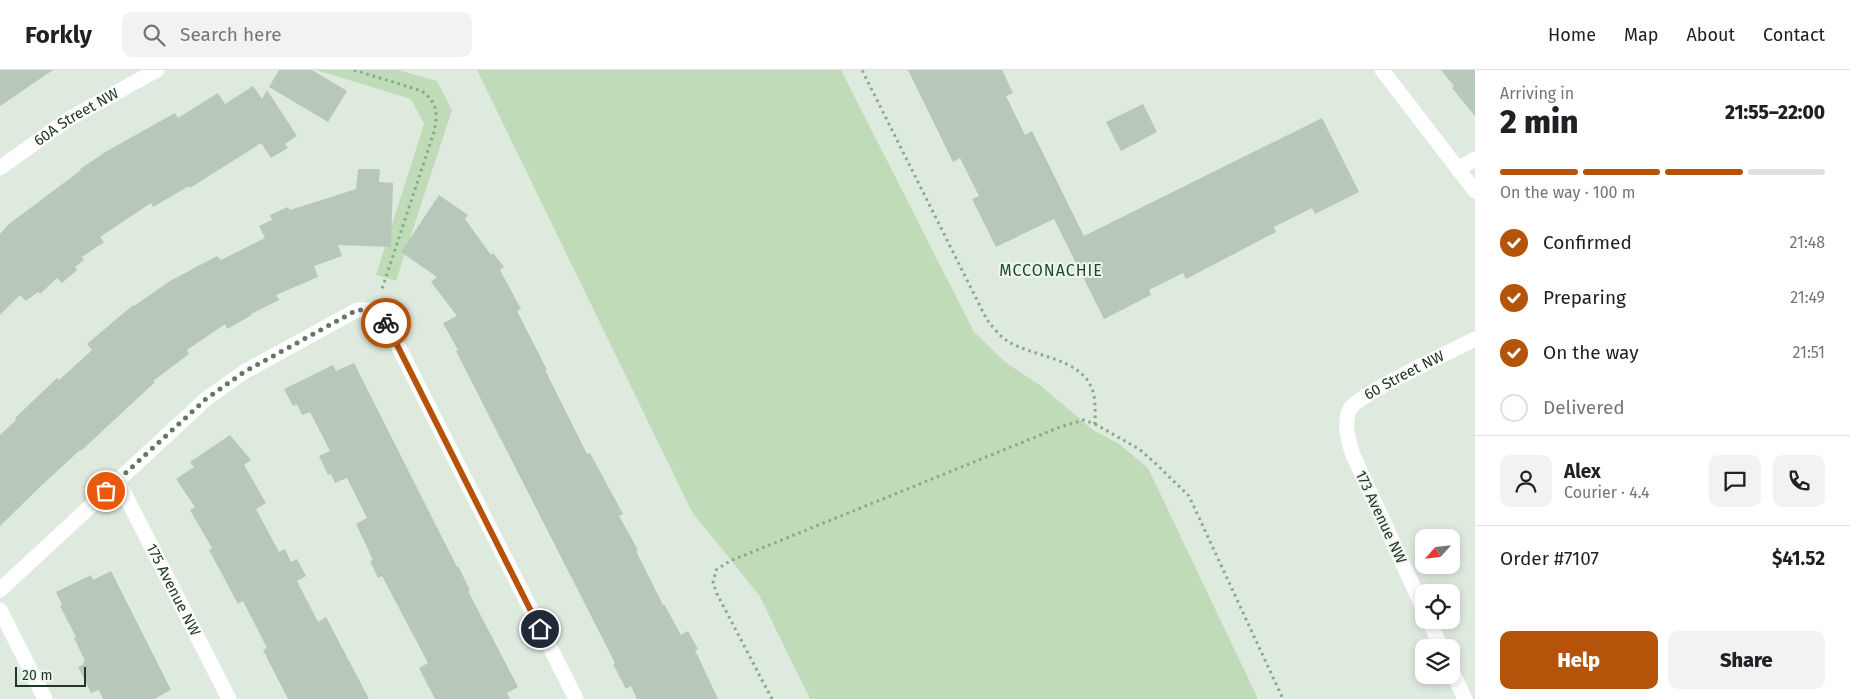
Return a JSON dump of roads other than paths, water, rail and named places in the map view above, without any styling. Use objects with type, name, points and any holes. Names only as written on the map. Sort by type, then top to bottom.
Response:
[{"type":"street","name":"60A Street NW","points":[[0,168],[67,120],[157,70]]},
{"type":"street","points":[[1382,70],[1475,190]]},
{"type":"street","points":[[1458,169],[1475,159]]},
{"type":"street","points":[[0,590],[206,399],[244,372],[357,310],[375,310],[388,326],[576,699]]},
{"type":"street","name":"60 Street NW","points":[[1346,422],[1350,408],[1368,394],[1475,339]]},
{"type":"street","name":"173 Avenue NW","points":[[1346,422],[1348,442],[1352,455],[1415,591]]},
{"type":"street","name":"175 Avenue NW","points":[[118,481],[229,699]]},
{"type":"street","points":[[0,610],[45,699]]},
{"type":"street","points":[[1458,684],[1465,699]]},
{"type":"district","name":"MCCONACHIE","points":[[1051,270]]}]
